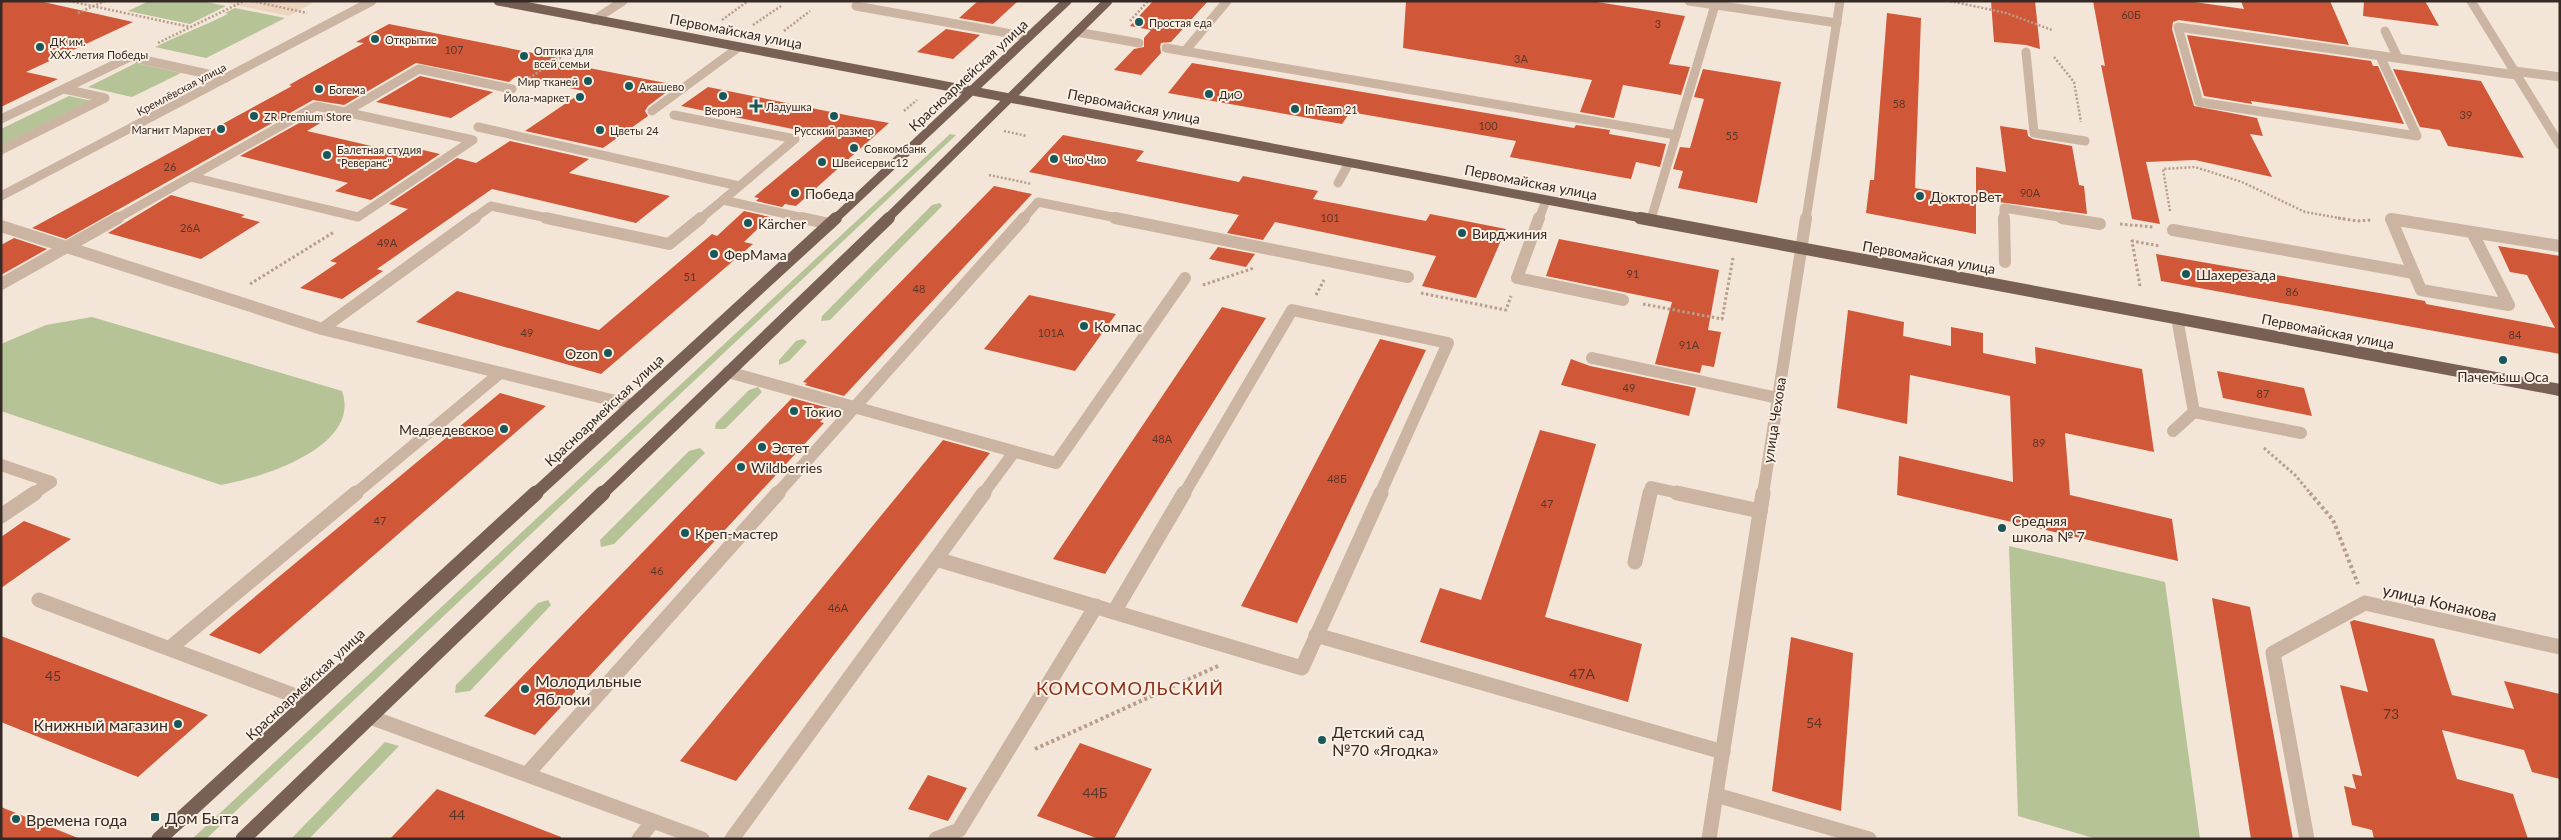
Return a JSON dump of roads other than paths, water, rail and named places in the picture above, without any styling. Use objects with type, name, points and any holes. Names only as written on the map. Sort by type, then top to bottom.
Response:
[{"type":"main road","name":"Первомайская улица","points":[[498,1],[972,92],[2560,390]]},
{"type":"main road","name":"Красноармейская улица","points":[[159,839],[830,224],[1067,1]]},
{"type":"main road","points":[[243,839],[1011,98],[1108,1]]},
{"type":"street","name":"Кремлёвская улица","points":[[1,196],[372,1]]},
{"type":"street","points":[[594,20],[624,1]]},
{"type":"street","points":[[1185,51],[1227,1]]},
{"type":"street","points":[[1689,1],[1837,23]]},
{"type":"street","name":"улица Чехова","points":[[1709,839],[1840,1]]},
{"type":"street","points":[[2471,1],[2560,146]]},
{"type":"street","points":[[1651,220],[1715,5]]},
{"type":"street","points":[[856,6],[1029,37]]},
{"type":"street","points":[[2380,56],[2417,136],[2199,102],[2178,27],[2380,56],[2560,77]]},
{"type":"street","points":[[1077,32],[1139,43]]},
{"type":"street","points":[[2385,32],[2398,58]]},
{"type":"street","points":[[652,111],[739,47]]},
{"type":"street","points":[[1166,48],[1676,135]]},
{"type":"street","points":[[2026,52],[2034,133],[2085,141]]},
{"type":"street","points":[[1,119],[130,57],[226,78]]},
{"type":"street","points":[[345,112],[419,69],[512,89]]},
{"type":"street","points":[[1,150],[105,98],[64,89]]},
{"type":"street","points":[[1,284],[316,106],[473,140],[358,217],[191,177]]},
{"type":"street","points":[[322,330],[491,206],[669,244],[795,139],[674,115]]},
{"type":"street","points":[[478,127],[739,186]]},
{"type":"street","points":[[1338,183],[1349,163]]},
{"type":"street","points":[[723,200],[830,224]]},
{"type":"street","points":[[1546,200],[1517,278],[1623,300]]},
{"type":"street","points":[[527,774],[1038,202],[1408,276]]},
{"type":"street","points":[[2005,262],[2004,208],[2100,224]]},
{"type":"street","points":[[2472,232],[2509,305],[2421,290],[2391,219],[2560,246]]},
{"type":"street","points":[[1,226],[322,330],[632,405]]},
{"type":"street","points":[[2173,230],[2414,273]]},
{"type":"street","points":[[728,372],[1056,463],[1185,278]]},
{"type":"street","points":[[936,559],[1302,668],[1448,343],[1292,310],[1114,612]]},
{"type":"street","points":[[2177,318],[2194,412]]},
{"type":"street","points":[[1592,358],[1778,398]]},
{"type":"street","points":[[170,648],[500,373]]},
{"type":"street","points":[[2173,431],[2194,412]]},
{"type":"street","points":[[2194,412],[2301,433]]},
{"type":"street","points":[[732,839],[1014,452]]},
{"type":"street","points":[[1,464],[51,482],[1,516]]},
{"type":"street","points":[[1635,562],[1651,487],[1760,511]]},
{"type":"street","points":[[39,600],[309,701]]},
{"type":"street","name":"улица Конакова","points":[[2308,839],[2273,653],[2365,603],[2560,648]]},
{"type":"street","points":[[936,839],[959,830],[1096,606]]},
{"type":"street","points":[[1316,635],[1723,752]]},
{"type":"street","points":[[370,717],[702,839]]},
{"type":"street","points":[[1716,795],[1869,839]]},
{"type":"street","points":[[639,839],[653,821]]},
{"type":"place","name":"Простая еда","points":[[1139,22]]},
{"type":"place","name":"Открытие","points":[[375,39]]},
{"type":"place","name":"ДК им. ХХХ-летия Победы","points":[[40,47]]},
{"type":"place","name":"Оптика для всей семьи","points":[[524,56]]},
{"type":"place","name":"Мир тканей","points":[[588,81]]},
{"type":"place","name":"Акашево","points":[[629,86]]},
{"type":"place","name":"Богема","points":[[319,89]]},
{"type":"place","name":"ДиО","points":[[1209,94]]},
{"type":"place","name":"Верона","points":[[723,96]]},
{"type":"place","name":"Йола-маркет","points":[[580,97]]},
{"type":"place","name":"Ладушка","points":[[756,106]]},
{"type":"place","name":"In Team 21","points":[[1295,109]]},
{"type":"place","name":"ZR Premium Store","points":[[254,116]]},
{"type":"place","name":"Русский размер","points":[[834,116]]},
{"type":"place","name":"Магнит Маркет","points":[[221,129]]},
{"type":"place","name":"Цветы 24","points":[[600,130]]},
{"type":"place","name":"Совкомбанк","points":[[854,148]]},
{"type":"place","name":"Балетная студия \"Реверанс\"","points":[[327,155]]},
{"type":"place","name":"Чио Чио","points":[[1054,159]]},
{"type":"place","name":"Швейсервис12","points":[[822,162]]},
{"type":"place","name":"Победа","points":[[795,193]]},
{"type":"place","name":"ДокторВет","points":[[1920,196]]},
{"type":"place","name":"Kärcher","points":[[748,223]]},
{"type":"place","name":"Вирджиния","points":[[1462,233]]},
{"type":"place","name":"ФерМама","points":[[714,254]]},
{"type":"place","name":"Шахерезада","points":[[2186,274]]},
{"type":"place","name":"Компас","points":[[1084,326]]},
{"type":"place","name":"Ozon","points":[[608,353]]},
{"type":"place","name":"Пачемыш Оса","points":[[2503,360]]},
{"type":"place","name":"Токио","points":[[794,411]]},
{"type":"place","name":"Медведевское","points":[[504,429]]},
{"type":"place","name":"Эстет","points":[[762,447]]},
{"type":"place","name":"Wildberries","points":[[741,467]]},
{"type":"place","name":"Средняя школа № 7","points":[[2002,528]]},
{"type":"place","name":"Креп-мастер","points":[[685,533]]},
{"type":"place","name":"Молодильные Яблоки","points":[[525,689]]},
{"type":"place","name":"Книжный магазин","points":[[178,724]]},
{"type":"place","name":"Детский сад №70 «Ягодка»","points":[[1322,740]]},
{"type":"place","name":"Дом Быта","points":[[155,817]]},
{"type":"place","name":"Времена года","points":[[16,819]]},
{"type":"district","name":"КОМСОМОЛЬСКИЙ","points":[[1130,688]]}]
